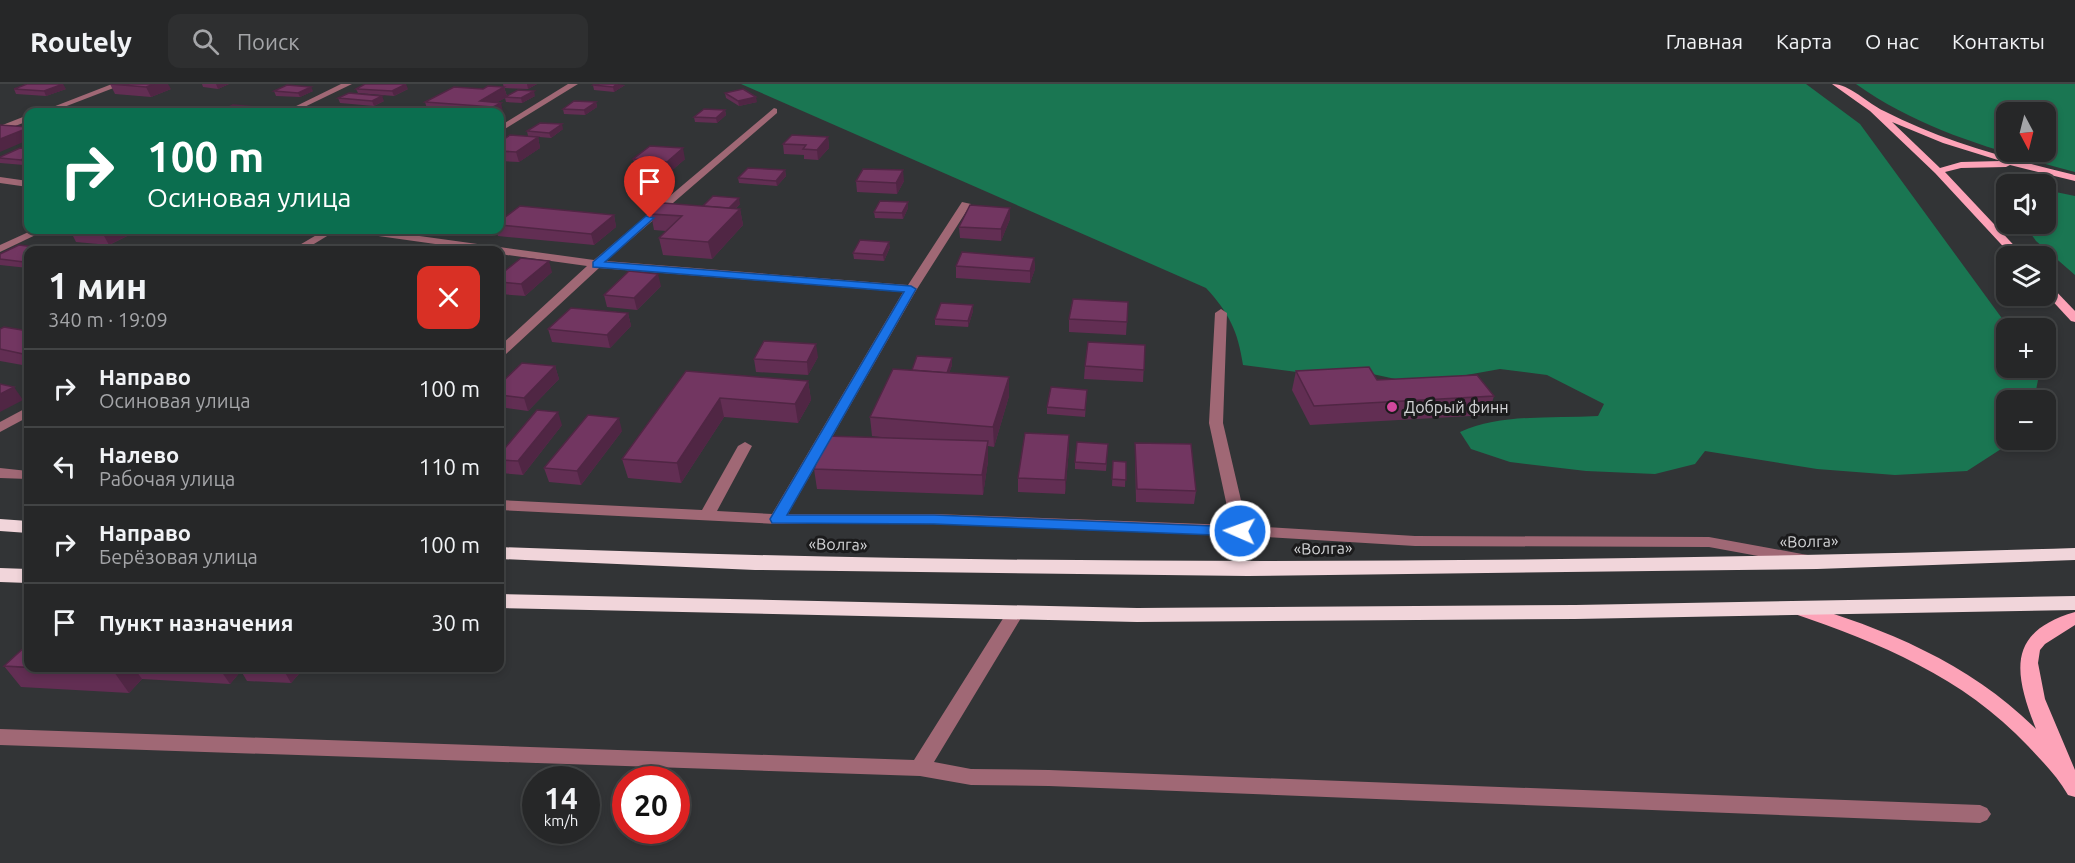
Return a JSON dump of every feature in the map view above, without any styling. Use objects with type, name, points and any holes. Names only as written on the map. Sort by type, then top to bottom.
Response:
[{"type":"highway","points":[[0,525],[24,527]]},
{"type":"highway","name":"«Волга»","points":[[504,553],[754,563],[1136,569],[1817,562],[2075,554]]},
{"type":"highway","points":[[0,575],[24,576]]},
{"type":"highway","points":[[504,601],[1016,613],[1267,614],[2075,603]]},
{"type":"main road","points":[[1836,84],[1873,109],[1904,138],[2009,246]]},
{"type":"main road","points":[[1873,109],[1929,135],[2020,164]]},
{"type":"main road","points":[[1904,138],[2075,178]]},
{"type":"main road","points":[[1938,171],[1962,165],[2020,164]]},
{"type":"main road","points":[[2056,298],[2075,318]]},
{"type":"main road","points":[[1795,608],[1909,649],[1954,674],[2001,708],[2064,770]]},
{"type":"main road","points":[[2075,618],[2060,624],[2041,639],[2031,649],[2028,659],[2028,674],[2034,698],[2064,770],[2075,789]]},
{"type":"street","points":[[55,108],[120,84]]},
{"type":"street","points":[[297,108],[348,84]]},
{"type":"street","points":[[504,127],[574,84]]},
{"type":"street","points":[[504,348],[596,264],[774,111]]},
{"type":"street","points":[[0,129],[24,120]]},
{"type":"street","points":[[0,180],[24,183]]},
{"type":"street","points":[[777,519],[911,289],[966,204]]},
{"type":"street","points":[[0,249],[32,234]]},
{"type":"street","points":[[304,246],[325,234]]},
{"type":"street","points":[[385,234],[469,246]]},
{"type":"street","points":[[504,251],[596,264],[911,289]]},
{"type":"street","points":[[1221,313],[1216,423],[1240,531]]},
{"type":"street","points":[[0,428],[24,413]]},
{"type":"street","points":[[707,515],[745,446]]},
{"type":"street","points":[[0,473],[24,475]]},
{"type":"street","points":[[504,505],[777,519],[934,519],[1240,531],[1415,541],[1709,542],[1817,562]]},
{"type":"street","points":[[920,768],[1016,613]]},
{"type":"street","points":[[0,737],[920,768],[971,777],[1049,778],[1980,814]]},
{"type":"green space","points":[[741,84],[1806,84],[1860,124],[2002,318],[1996,318],[1996,378],[2038,378],[2036,390],[1996,390],[1996,450],[2000,450],[1967,471],[1895,475],[1817,469],[1705,451],[1695,464],[1655,474],[1586,471],[1510,462],[1471,449],[1460,432],[1510,419],[1598,416],[1604,404],[1547,375],[1500,369],[1444,379],[1400,380],[1354,370],[1297,372],[1243,365],[1231,323],[1206,288]]},
{"type":"green space","points":[[1856,84],[2075,84],[2075,172],[2039,162],[2056,162],[2056,102],[1996,102],[1996,149],[1961,138],[1907,115]]},
{"type":"green space","points":[[2056,192],[2075,196],[2075,275],[2056,258],[2056,246],[2042,246],[2031,234],[2056,234]]},
{"type":"building","points":[[27,84],[63,84],[44,91],[14,89]]},
{"type":"building","points":[[110,84],[154,84],[146,87]]},
{"type":"building","points":[[365,84],[406,84],[392,91],[356,89]]},
{"type":"building","points":[[617,84],[613,87],[593,85]]},
{"type":"building","points":[[287,85],[311,87],[298,93],[274,91]]},
{"type":"building","points":[[488,86],[504,87],[480,101],[501,103],[493,107],[425,102],[454,87],[483,89]]},
{"type":"building","points":[[743,89],[756,97],[738,101],[725,93]]},
{"type":"building","points":[[518,90],[534,91],[521,98],[505,97]]},
{"type":"building","points":[[349,93],[382,96],[372,101],[338,98]]},
{"type":"building","points":[[574,101],[596,102],[584,110],[563,109]]},
{"type":"building","points":[[233,105],[266,108],[226,108]]},
{"type":"building","points":[[704,109],[725,110],[716,118],[694,117]]},
{"type":"building","points":[[540,123],[562,124],[549,133],[527,131]]},
{"type":"building","points":[[0,125],[24,127],[24,130],[0,139]]},
{"type":"building","points":[[510,135],[538,137],[516,152],[504,151],[504,139]]},
{"type":"building","points":[[792,135],[828,137],[817,150],[803,149],[806,145],[783,144]]},
{"type":"building","points":[[650,146],[683,148],[667,162],[633,159]]},
{"type":"building","points":[[20,148],[24,148],[24,158],[21,160],[0,157]]},
{"type":"building","points":[[748,168],[785,170],[776,181],[738,178]]},
{"type":"building","points":[[863,169],[903,170],[896,183],[856,181]]},
{"type":"building","points":[[644,176],[671,178],[656,191],[628,188]]},
{"type":"building","points":[[713,196],[739,198],[729,208],[703,206]]},
{"type":"building","points":[[880,201],[908,202],[902,213],[874,212]]},
{"type":"building","points":[[663,203],[740,209],[708,242],[659,238],[682,216],[651,214]]},
{"type":"building","points":[[970,205],[1010,208],[1001,229],[959,227]]},
{"type":"building","points":[[520,206],[614,215],[591,234],[504,225],[504,218]]},
{"type":"building","points":[[860,240],[889,242],[883,255],[853,253]]},
{"type":"building","points":[[19,245],[27,246],[24,246],[24,262],[0,259],[0,254]]},
{"type":"building","points":[[962,252],[1034,258],[1030,271],[956,266]]},
{"type":"building","points":[[521,258],[549,261],[521,284],[504,282],[504,272]]},
{"type":"building","points":[[629,271],[658,274],[634,298],[604,295]]},
{"type":"building","points":[[1073,299],[1128,302],[1127,322],[1069,319]]},
{"type":"building","points":[[941,303],[973,305],[968,321],[935,319]]},
{"type":"building","points":[[571,308],[628,313],[607,335],[548,329]]},
{"type":"building","points":[[4,327],[24,330],[24,354],[0,349],[0,329]]},
{"type":"building","points":[[764,341],[816,344],[807,362],[754,359]]},
{"type":"building","points":[[1088,342],[1145,345],[1144,370],[1085,366]]},
{"type":"building","points":[[917,356],[952,358],[947,373],[912,370]]},
{"type":"building","points":[[522,363],[555,366],[524,398],[504,396],[504,380]]},
{"type":"building","points":[[1369,367],[1377,380],[1477,375],[1494,396],[1314,406],[1296,371]]},
{"type":"building","points":[[893,369],[1009,377],[993,427],[870,417]]},
{"type":"building","points":[[686,371],[808,381],[795,404],[720,398],[677,463],[622,459]]},
{"type":"building","points":[[0,384],[14,387],[0,394]]},
{"type":"building","points":[[1051,387],[1087,390],[1085,410],[1047,407]]},
{"type":"building","points":[[537,410],[558,412],[518,461],[504,460],[504,449]]},
{"type":"building","points":[[588,415],[619,418],[577,471],[544,468]]},
{"type":"building","points":[[1025,433],[1069,435],[1065,480],[1018,478]]},
{"type":"building","points":[[826,436],[988,441],[982,475],[814,469]]},
{"type":"building","points":[[1077,442],[1108,444],[1106,464],[1075,462]]},
{"type":"building","points":[[1135,443],[1191,444],[1196,491],[1137,489]]},
{"type":"building","points":[[1113,461],[1126,462],[1126,480],[1112,479]]},
{"type":"building","points":[[24,648],[24,667],[4,666]]},
{"type":"place","name":"Добрый финн","points":[[1392,407]]},
{"type":"route","points":[[650,218],[596,264],[911,289],[777,519],[934,519],[1240,531]]}]
